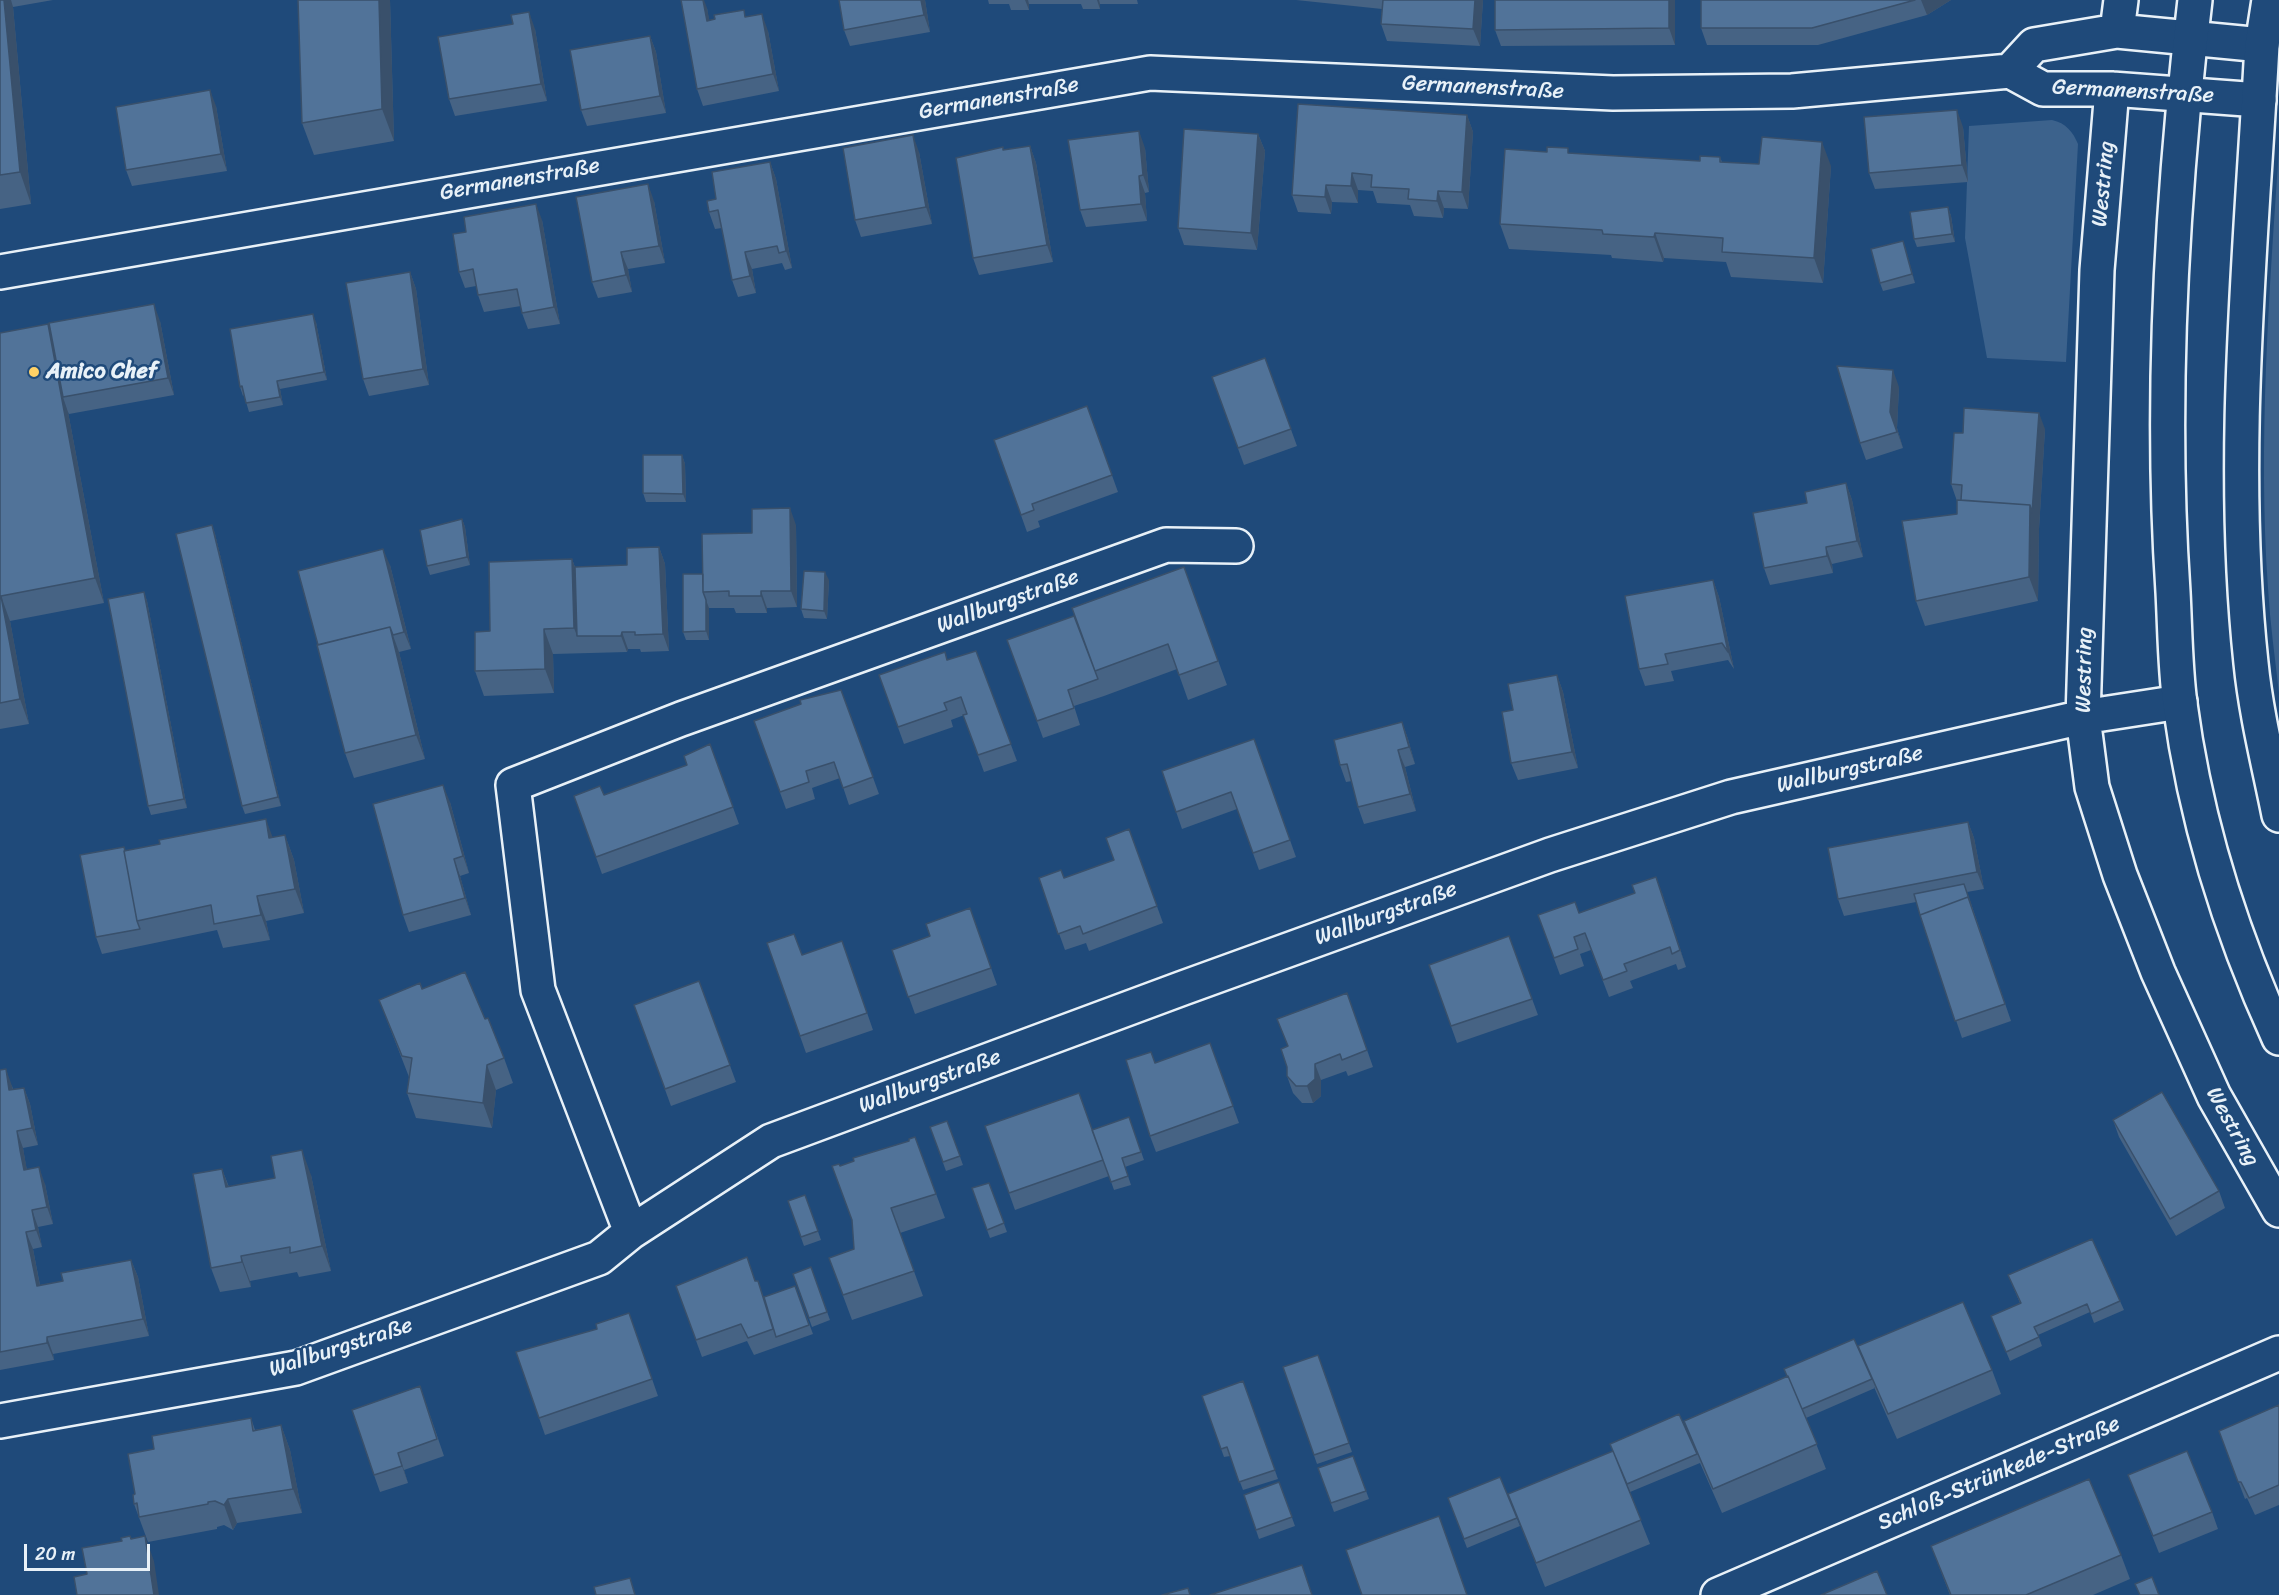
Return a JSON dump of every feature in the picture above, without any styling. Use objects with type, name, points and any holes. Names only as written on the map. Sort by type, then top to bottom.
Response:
[{"type":"street","points":[[2195,0],[2185,94],[2169,340],[2168,522],[2180,702],[2194,784],[2218,876],[2259,994],[2279,1038]]},
{"type":"street","points":[[2269,0],[2262,45],[2241,382],[2242,536],[2251,664],[2279,815]]},
{"type":"street","name":"Germanenstraße","points":[[2010,71],[2034,45],[2119,16],[2191,38],[2262,45]]},
{"type":"street","name":"Germanenstraße","points":[[0,272],[1149,73],[1613,93],[1792,91],[2010,71],[2043,89],[2112,89],[2259,100]]},
{"type":"street","name":"Westring","points":[[2112,89],[2097,270],[2083,717],[2092,787],[2132,908],[2214,1096],[2279,1210]]},
{"type":"street","name":"Wallburgstraße","points":[[631,1232],[538,990],[513,785],[681,719],[1166,545],[1236,546]]},
{"type":"street","name":"Wallburgstraße","points":[[0,1421],[296,1368],[599,1258],[631,1232],[771,1141],[1550,855],[1731,797],[2083,717],[2180,702]]},
{"type":"street","name":"Schloß-Strünkede-Straße","points":[[1718,1595],[2279,1353]]},
{"type":"shaded area","points":[[2052,120],[2068,129],[2078,144],[2066,362],[1987,358],[1965,238],[1969,126]]},
{"type":"shaded area","points":[[2279,149],[2279,693],[2269,601],[2265,533],[2264,424],[2268,313]]},
{"type":"building","points":[[0,0],[4,0],[20,172],[0,175]]},
{"type":"building","points":[[298,0],[379,0],[382,109],[302,123]]},
{"type":"building","points":[[681,0],[703,0],[707,21],[715,19],[714,15],[744,10],[745,17],[762,14],[773,74],[697,89]]},
{"type":"building","points":[[839,0],[921,0],[924,15],[844,30]]},
{"type":"building","points":[[1383,0],[1475,0],[1473,29],[1381,24]]},
{"type":"building","points":[[1495,0],[1669,0],[1669,28],[1495,30]]},
{"type":"building","points":[[1701,0],[1915,0],[1812,28],[1701,28]]},
{"type":"building","points":[[529,12],[541,84],[449,99],[438,37],[513,24],[511,15]]},
{"type":"building","points":[[650,36],[660,96],[581,110],[570,50]]},
{"type":"building","points":[[210,90],[221,154],[126,170],[116,107]]},
{"type":"building","points":[[1298,104],[1467,115],[1462,192],[1438,191],[1437,201],[1408,199],[1409,189],[1371,187],[1372,175],[1352,173],[1351,186],[1326,185],[1325,197],[1292,195]]},
{"type":"building","points":[[1957,110],[1962,165],[1869,173],[1864,117]]},
{"type":"building","points":[[1184,129],[1258,134],[1251,233],[1178,228]]},
{"type":"building","points":[[1139,131],[1143,175],[1139,176],[1141,204],[1080,210],[1068,140]]},
{"type":"building","points":[[913,135],[926,207],[855,220],[843,148]]},
{"type":"building","points":[[1762,137],[1822,142],[1814,258],[1722,252],[1723,238],[1655,233],[1654,237],[1603,234],[1602,230],[1500,224],[1505,149],[1547,152],[1547,147],[1568,148],[1568,153],[1700,161],[1700,156],[1720,157],[1720,162],[1759,164]]},
{"type":"building","points":[[1030,146],[1047,245],[973,258],[956,158],[1003,147],[1003,150]]},
{"type":"building","points":[[770,162],[786,251],[779,253],[777,246],[745,252],[750,276],[732,280],[718,210],[709,212],[707,201],[716,199],[712,172]]},
{"type":"building","points":[[648,184],[659,246],[621,252],[626,275],[592,282],[576,197]]},
{"type":"building","points":[[536,204],[554,307],[522,313],[517,289],[478,295],[473,269],[459,272],[453,234],[466,232],[464,217]]},
{"type":"building","points":[[1948,207],[1952,234],[1914,239],[1910,212]]},
{"type":"building","points":[[1903,241],[1912,274],[1880,283],[1871,249]]},
{"type":"building","points":[[410,272],[423,369],[363,379],[346,283]]},
{"type":"building","points":[[154,304],[168,378],[63,397],[49,323]]},
{"type":"building","points":[[313,314],[324,372],[277,381],[280,397],[246,403],[242,386],[240,387],[230,329]]},
{"type":"building","points":[[48,324],[95,578],[1,596],[20,699],[0,703],[0,333]]},
{"type":"building","points":[[1265,358],[1291,429],[1238,448],[1212,377]]},
{"type":"building","points":[[1837,366],[1893,370],[1890,412],[1897,432],[1860,443]]},
{"type":"building","points":[[1087,406],[1112,475],[1032,504],[1034,510],[1021,515],[994,440]]},
{"type":"building","points":[[1964,408],[2039,413],[2032,513],[2030,505],[1961,500],[1962,485],[1951,484],[1954,433],[1963,433]]},
{"type":"building","points":[[643,455],[682,455],[683,494],[643,493]]},
{"type":"building","points":[[1846,483],[1857,541],[1826,547],[1827,556],[1764,568],[1753,513],[1807,503],[1805,492]]},
{"type":"building","points":[[1957,500],[2030,505],[2029,577],[1916,601],[1902,521],[1957,514]]},
{"type":"building","points":[[790,508],[791,591],[761,591],[761,596],[729,596],[729,591],[703,592],[702,534],[752,533],[752,509]]},
{"type":"building","points":[[462,519],[467,557],[427,566],[420,530]]},
{"type":"building","points":[[212,525],[278,797],[242,806],[176,534]]},
{"type":"building","points":[[659,547],[663,634],[635,635],[635,632],[622,632],[621,636],[577,636],[575,567],[627,565],[627,548]]},
{"type":"building","points":[[383,549],[404,632],[393,635],[390,627],[318,645],[298,571]]},
{"type":"building","points":[[572,559],[574,628],[544,629],[545,669],[475,671],[475,632],[490,631],[489,562]]},
{"type":"building","points":[[1184,567],[1218,661],[1179,675],[1168,644],[1095,671],[1072,608]]},
{"type":"building","points":[[804,571],[825,572],[824,611],[801,609]]},
{"type":"building","points":[[683,574],[703,574],[706,631],[683,632]]},
{"type":"building","points":[[1713,580],[1728,652],[1722,643],[1665,654],[1668,664],[1639,669],[1625,596]]},
{"type":"building","points":[[144,592],[184,799],[148,806],[108,599]]},
{"type":"building","points":[[1074,616],[1098,679],[1068,690],[1074,708],[1037,721],[1007,640]]},
{"type":"building","points":[[390,627],[416,735],[345,753],[317,645]]},
{"type":"building","points":[[976,651],[1011,744],[978,755],[963,715],[967,714],[961,697],[944,703],[947,710],[898,727],[879,675],[945,652],[947,660]]},
{"type":"building","points":[[1557,675],[1572,752],[1511,763],[1502,712],[1513,710],[1508,684]]},
{"type":"building","points":[[841,690],[873,777],[843,788],[834,762],[806,771],[809,782],[780,792],[754,721],[801,704],[800,700]]},
{"type":"building","points":[[1402,722],[1409,747],[1398,750],[1410,794],[1358,807],[1347,764],[1340,765],[1334,740]]},
{"type":"building","points":[[1254,739],[1290,840],[1253,853],[1231,792],[1176,812],[1162,771]]},
{"type":"building","points":[[710,744],[733,807],[596,857],[574,796],[600,786],[604,795],[687,765],[684,756]]},
{"type":"building","points":[[443,785],[463,856],[454,859],[465,898],[403,915],[373,804]]},
{"type":"building","points":[[266,819],[269,838],[285,835],[295,889],[257,896],[261,915],[214,924],[211,905],[137,921],[124,851],[160,844],[159,840]]},
{"type":"building","points":[[1968,822],[1977,872],[1838,899],[1828,848]]},
{"type":"building","points":[[1129,829],[1157,906],[1083,934],[1080,926],[1058,934],[1039,878],[1061,870],[1064,878],[1114,860],[1106,838]]},
{"type":"building","points":[[124,847],[140,929],[96,937],[80,855]]},
{"type":"building","points":[[1656,877],[1680,950],[1672,954],[1670,947],[1624,964],[1627,971],[1603,980],[1585,933],[1574,937],[1578,949],[1554,958],[1538,915],[1575,902],[1579,913],[1635,893],[1632,885]]},
{"type":"building","points":[[1964,884],[1971,905],[1968,897],[1920,915],[1914,894]]},
{"type":"building","points":[[1968,897],[2005,1004],[1955,1021],[1920,915]]},
{"type":"building","points":[[970,908],[991,968],[908,997],[892,950],[930,936],[926,924]]},
{"type":"building","points":[[794,934],[802,955],[842,941],[867,1013],[800,1036],[767,943]]},
{"type":"building","points":[[1509,936],[1532,999],[1451,1026],[1429,965]]},
{"type":"building","points":[[465,972],[485,1019],[488,1018],[504,1058],[487,1065],[483,1103],[407,1093],[412,1058],[402,1056],[379,1000],[420,983],[422,989]]},
{"type":"building","points":[[699,981],[730,1065],[665,1089],[634,1005]]},
{"type":"building","points":[[1347,993],[1367,1050],[1342,1060],[1340,1054],[1315,1064],[1315,1079],[1307,1086],[1296,1086],[1287,1076],[1287,1067],[1281,1049],[1288,1046],[1277,1019]]},
{"type":"building","points":[[1210,1043],[1233,1106],[1150,1136],[1126,1060],[1151,1052],[1155,1063]]},
{"type":"building","points":[[6,1069],[9,1090],[24,1088],[32,1128],[17,1131],[20,1150],[24,1170],[39,1167],[47,1207],[32,1210],[36,1230],[26,1232],[37,1286],[63,1281],[61,1273],[131,1260],[143,1319],[47,1337],[47,1343],[0,1352],[0,1070]]},
{"type":"building","points":[[2162,1092],[2219,1191],[2170,1219],[2113,1120]]},
{"type":"building","points":[[1079,1093],[1103,1160],[1009,1193],[985,1126]]},
{"type":"building","points":[[1129,1117],[1141,1152],[1122,1158],[1128,1176],[1111,1182],[1092,1130]]},
{"type":"building","points":[[947,1121],[960,1156],[943,1162],[930,1127]]},
{"type":"building","points":[[915,1137],[936,1194],[891,1208],[914,1271],[843,1295],[829,1258],[854,1249],[852,1220],[832,1166],[839,1164],[840,1166],[854,1161],[853,1158],[909,1141]]},
{"type":"building","points":[[302,1150],[322,1246],[290,1253],[290,1247],[241,1256],[242,1262],[211,1268],[193,1174],[222,1169],[226,1187],[275,1178],[271,1156]]},
{"type":"building","points":[[989,1183],[1004,1223],[987,1230],[972,1188]]},
{"type":"building","points":[[805,1195],[818,1231],[801,1237],[788,1201]]},
{"type":"building","points":[[2092,1239],[2120,1301],[2091,1314],[2087,1304],[2034,1327],[2039,1337],[2006,1352],[1991,1316],[2021,1303],[2008,1275]]},
{"type":"building","points":[[747,1257],[755,1281],[758,1281],[773,1329],[748,1338],[741,1324],[696,1340],[676,1286]]},
{"type":"building","points":[[811,1267],[827,1312],[809,1318],[793,1274]]},
{"type":"building","points":[[795,1286],[809,1325],[776,1337],[764,1297]]},
{"type":"building","points":[[1963,1302],[1992,1370],[1888,1414],[1858,1346]]},
{"type":"building","points":[[629,1313],[652,1379],[539,1418],[516,1352],[597,1329],[596,1324]]},
{"type":"building","points":[[1854,1339],[1872,1379],[1802,1409],[1784,1369]]},
{"type":"building","points":[[1318,1355],[1349,1443],[1314,1455],[1283,1367]]},
{"type":"building","points":[[1788,1376],[1817,1444],[1713,1489],[1684,1421]]},
{"type":"building","points":[[1243,1381],[1275,1470],[1239,1482],[1227,1447],[1221,1449],[1202,1396]]},
{"type":"building","points":[[420,1386],[437,1439],[398,1453],[402,1466],[374,1475],[352,1410]]},
{"type":"building","points":[[2279,1405],[2279,1485],[2249,1498],[2241,1482],[2238,1482],[2219,1431]]},
{"type":"building","points":[[1679,1414],[1697,1454],[1627,1484],[1610,1444]]},
{"type":"building","points":[[251,1418],[253,1431],[281,1425],[293,1489],[228,1499],[224,1505],[215,1501],[139,1517],[137,1503],[134,1504],[133,1495],[135,1494],[128,1454],[154,1449],[152,1436]]},
{"type":"building","points":[[1613,1451],[1641,1520],[1536,1563],[1508,1494]]},
{"type":"building","points":[[2187,1451],[2212,1512],[2153,1536],[2128,1475]]},
{"type":"building","points":[[1353,1456],[1366,1491],[1331,1503],[1318,1468]]},
{"type":"building","points":[[1500,1477],[1517,1518],[1464,1539],[1448,1498]]},
{"type":"building","points":[[2089,1479],[2121,1555],[2026,1595],[1951,1595],[1931,1546]]},
{"type":"building","points":[[1279,1482],[1292,1517],[1256,1530],[1244,1495]]},
{"type":"building","points":[[1439,1516],[1467,1595],[1362,1595],[1346,1550]]},
{"type":"building","points":[[130,1536],[131,1539],[145,1536],[154,1595],[77,1595],[74,1577],[87,1574],[82,1548],[122,1541],[121,1538]]},
{"type":"building","points":[[1302,1565],[1312,1595],[1210,1595]]},
{"type":"building","points":[[1877,1571],[1887,1595],[1821,1595]]},
{"type":"building","points":[[2152,1577],[2159,1595],[2140,1595],[2135,1584]]},
{"type":"building","points":[[630,1578],[635,1595],[596,1595],[594,1587]]},
{"type":"building","points":[[1188,1588],[1190,1595],[1162,1595]]},
{"type":"place","name":"Amico Chef","points":[[34,372]]}]
